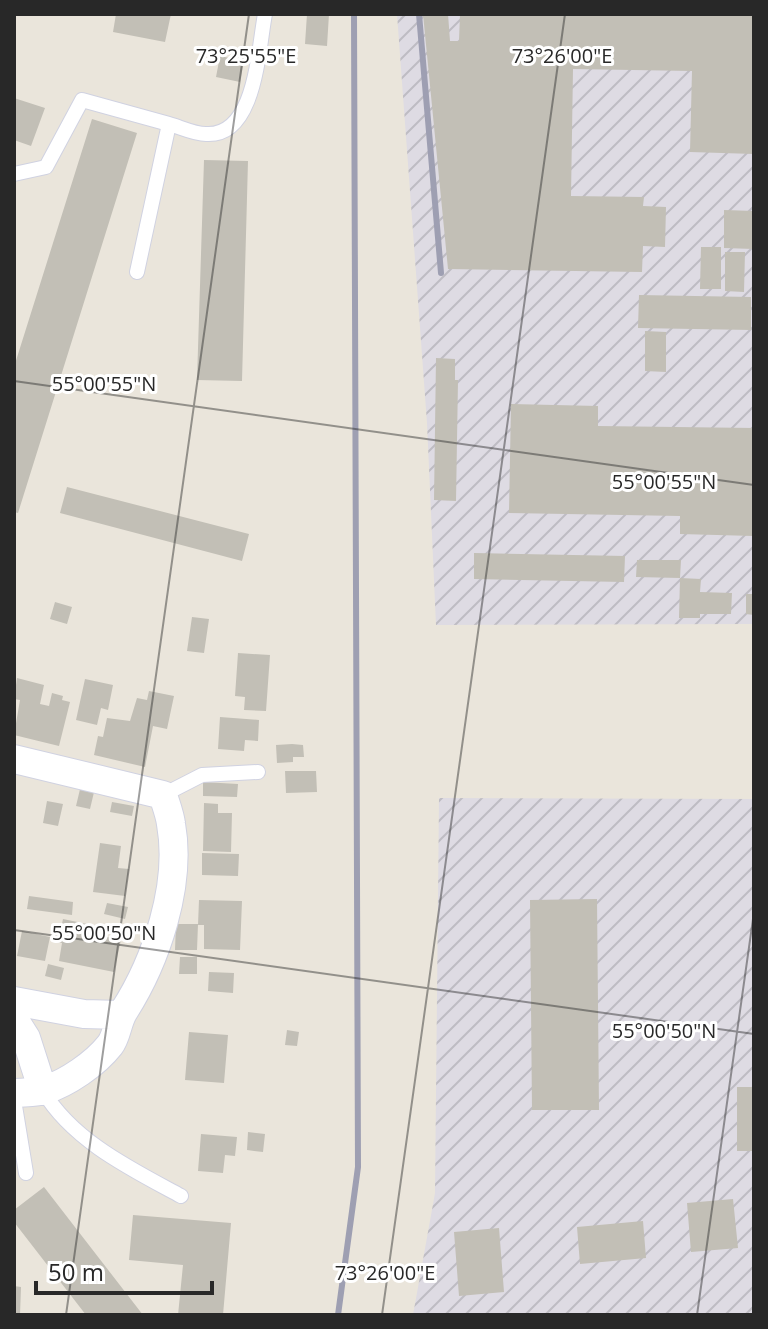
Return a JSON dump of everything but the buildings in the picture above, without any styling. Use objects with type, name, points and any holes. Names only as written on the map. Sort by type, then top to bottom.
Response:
[{"type":"street","points":[[14,759],[163,795],[171,825],[173,868],[152,961],[121,1015],[111,1043],[93,1063],[43,1091],[14,1093]]},
{"type":"street","points":[[14,1001],[84,1014],[121,1015]]},
{"type":"street","points":[[14,1019],[26,1038],[43,1091]]},
{"type":"lane","points":[[14,174],[46,167],[82,100],[207,135],[229,129],[244,113],[253,83],[265,14]]},
{"type":"lane","points":[[137,272],[169,124]]},
{"type":"lane","points":[[163,795],[202,775],[258,772]]},
{"type":"lane","points":[[43,1091],[78,1132],[120,1163],[181,1196]]},
{"type":"lane","points":[[14,1100],[26,1173]]},
{"type":"shaded area","points":[[397,14],[754,14],[754,624],[436,625],[427,423]]},
{"type":"shaded area","points":[[439,798],[754,799],[754,1315],[413,1315],[435,1193]]},
{"type":"railway","points":[[338,1315],[358,1167],[354,14]]},
{"type":"railway","points":[[419,14],[441,273]]}]
